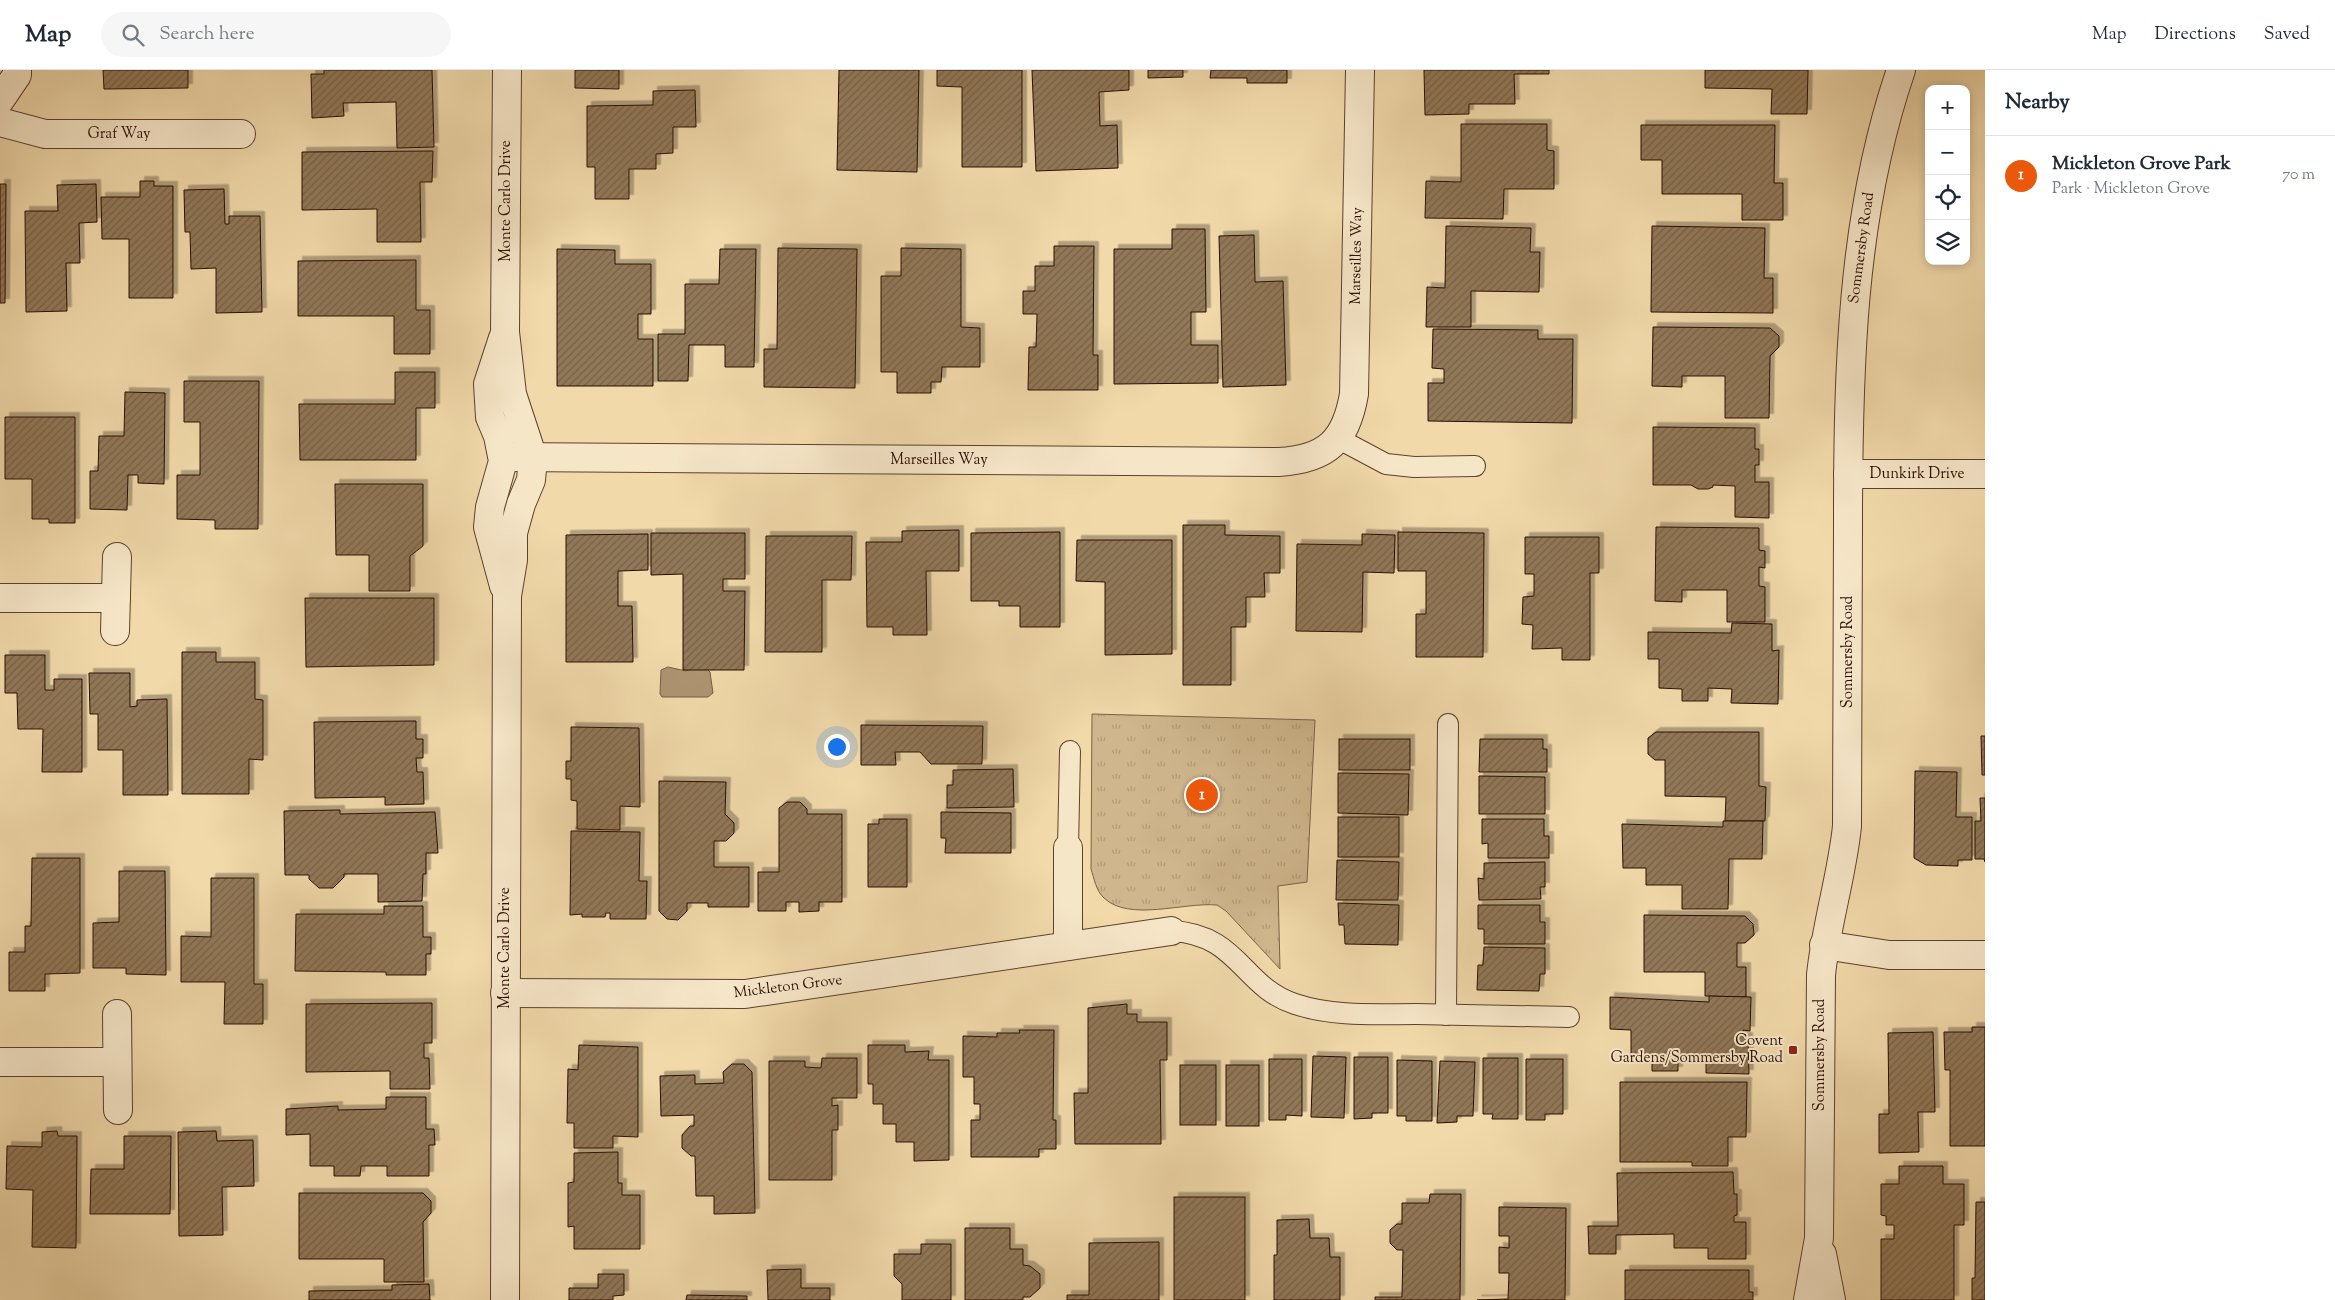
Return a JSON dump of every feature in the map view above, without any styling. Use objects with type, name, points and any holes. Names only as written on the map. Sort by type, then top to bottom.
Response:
[{"type":"street","points":[[0,100],[17,75],[17,70]]},
{"type":"street","name":"Monte Carlo Drive","points":[[505,1300],[507,596],[513,560],[513,533],[521,504],[531,480],[533,458],[512,394],[505,332],[507,70]]},
{"type":"street","name":"Marseilles Way","points":[[503,457],[1279,462],[1297,461],[1319,455],[1339,439],[1351,413],[1354,394],[1360,70]]},
{"type":"street","name":"Sommersby Road","points":[[1808,1300],[1819,1238],[1821,975],[1824,945],[1843,858],[1846,826],[1848,474],[1852,338],[1858,259],[1867,204],[1879,149],[1901,70]]},
{"type":"street","name":"Graf Way","points":[[0,122],[45,134],[241,134]]},
{"type":"street","name":"Monte Carlo Drive","points":[[505,332],[488,384],[490,417],[498,436],[503,457],[499,479],[490,507],[488,527],[507,596]]},
{"type":"street","name":"Dunkirk Drive","points":[[1848,474],[1985,474]]},
{"type":"street","points":[[115,632],[117,557]]},
{"type":"street","points":[[0,598],[116,598]]},
{"type":"street","points":[[1068,848],[1068,946]]},
{"type":"street","name":"Mickleton Grove","points":[[505,993],[745,994],[1171,931]]},
{"type":"street","points":[[1824,945],[1889,955],[1985,956]]},
{"type":"street","points":[[117,1014],[118,1110]]},
{"type":"street","points":[[0,1062],[117,1062]]},
{"type":"street","name":"Sommersby Road","points":[[1819,1238],[1831,1300]]},
{"type":"lane","points":[[1339,439],[1386,464],[1414,467],[1475,466]]},
{"type":"lane","points":[[1446,1015],[1448,724]]},
{"type":"lane","points":[[1068,848],[1070,750]]},
{"type":"lane","points":[[1171,931],[1202,936],[1221,945],[1264,987],[1293,1003],[1331,1013],[1569,1017]]},
{"type":"green space","points":[[1092,714],[1315,720],[1307,882],[1278,886],[1280,969],[1226,911],[1217,905],[1142,910],[1128,909],[1115,905],[1101,895],[1091,869]]},
{"type":"shaded area","points":[[668,667],[686,671],[694,668],[706,668],[710,672],[713,693],[708,697],[662,697],[660,694],[661,670]]},
{"type":"building","points":[[103,70],[188,70],[188,88],[104,89]]},
{"type":"building","points":[[324,70],[432,70],[434,147],[397,148],[396,102],[343,103],[344,116],[312,118],[311,74],[324,74]]},
{"type":"building","points":[[575,70],[619,70],[619,89],[575,88]]},
{"type":"building","points":[[839,70],[919,70],[917,172],[837,170]]},
{"type":"building","points":[[937,70],[1022,70],[1022,167],[962,167],[962,87],[937,86]]},
{"type":"building","points":[[1032,70],[1129,70],[1129,90],[1099,92],[1100,126],[1117,125],[1118,168],[1036,171]]},
{"type":"building","points":[[1148,70],[1183,70],[1183,77],[1148,78]]},
{"type":"building","points":[[1211,70],[1287,70],[1287,83],[1247,83],[1247,78],[1210,78]]},
{"type":"building","points":[[1424,70],[1549,70],[1549,74],[1514,74],[1515,104],[1469,104],[1469,114],[1425,115]]},
{"type":"building","points":[[1705,70],[1808,70],[1807,114],[1771,114],[1772,89],[1705,88]]},
{"type":"building","points":[[695,90],[696,127],[673,127],[673,153],[656,154],[656,169],[629,169],[629,199],[595,199],[595,167],[587,167],[587,106],[653,105],[653,91]]},
{"type":"building","points":[[1461,124],[1547,124],[1547,150],[1554,151],[1554,189],[1504,189],[1503,219],[1425,218],[1426,181],[1461,182]]},
{"type":"building","points":[[1641,125],[1775,125],[1774,183],[1783,183],[1783,220],[1742,220],[1742,194],[1662,194],[1662,160],[1641,160]]},
{"type":"building","points":[[433,151],[432,182],[420,182],[421,242],[377,242],[377,209],[302,210],[302,152]]},
{"type":"building","points":[[140,181],[154,181],[154,186],[173,186],[173,298],[129,298],[129,239],[102,239],[101,197],[140,197]]},
{"type":"building","points":[[0,184],[6,184],[5,303],[0,303]]},
{"type":"building","points":[[96,184],[97,222],[79,223],[80,263],[66,263],[67,311],[26,312],[25,211],[58,211],[57,185]]},
{"type":"building","points":[[224,189],[225,224],[229,224],[229,216],[260,216],[262,312],[216,313],[216,268],[191,269],[190,232],[185,232],[184,190]]},
{"type":"building","points":[[1446,226],[1531,228],[1530,252],[1540,252],[1539,292],[1471,291],[1471,327],[1426,327],[1427,287],[1445,288]]},
{"type":"building","points":[[1652,226],[1765,228],[1764,278],[1773,278],[1773,313],[1651,312]]},
{"type":"building","points":[[1172,229],[1205,229],[1206,312],[1191,312],[1191,345],[1218,345],[1218,383],[1114,384],[1114,249],[1172,249]]},
{"type":"building","points":[[1254,235],[1255,282],[1283,281],[1286,385],[1223,387],[1219,236]]},
{"type":"building","points":[[1054,246],[1094,246],[1093,355],[1098,355],[1098,390],[1028,390],[1029,347],[1036,347],[1037,314],[1023,314],[1023,291],[1035,291],[1035,266],[1054,266]]},
{"type":"building","points":[[778,248],[857,249],[855,388],[764,387],[764,349],[777,349]]},
{"type":"building","points":[[901,248],[961,249],[961,327],[980,328],[980,367],[942,367],[941,382],[931,382],[931,393],[897,393],[897,372],[881,372],[881,276],[901,276]]},
{"type":"building","points":[[557,249],[615,250],[615,264],[651,264],[651,314],[638,314],[638,339],[653,339],[653,386],[557,386]]},
{"type":"building","points":[[720,249],[756,249],[754,367],[725,367],[725,345],[689,345],[688,381],[658,381],[658,334],[685,334],[685,284],[719,284]]},
{"type":"building","points":[[416,260],[416,310],[430,310],[430,354],[394,354],[394,316],[298,316],[298,261]]},
{"type":"building","points":[[1653,327],[1770,328],[1779,336],[1779,347],[1770,356],[1769,418],[1725,418],[1725,376],[1682,376],[1682,387],[1652,386]]},
{"type":"building","points":[[1433,329],[1538,330],[1538,339],[1573,339],[1572,423],[1428,421],[1428,383],[1444,383],[1444,369],[1432,368]]},
{"type":"building","points":[[395,372],[435,372],[435,408],[416,408],[416,460],[300,460],[299,404],[395,404]]},
{"type":"building","points":[[184,381],[259,381],[258,529],[215,529],[215,520],[177,519],[177,475],[200,475],[200,422],[184,422]]},
{"type":"building","points":[[125,392],[165,393],[164,484],[138,483],[138,475],[128,475],[127,510],[90,509],[90,471],[98,471],[99,436],[124,436]]},
{"type":"building","points":[[5,417],[75,417],[75,523],[49,523],[49,519],[32,519],[32,479],[5,479]]},
{"type":"building","points":[[1653,427],[1755,428],[1755,449],[1759,449],[1759,465],[1755,465],[1755,482],[1769,482],[1769,518],[1735,517],[1735,486],[1713,485],[1713,487],[1708,489],[1698,489],[1691,485],[1653,485]]},
{"type":"building","points":[[335,484],[423,484],[423,546],[410,556],[410,591],[369,591],[369,555],[336,555]]},
{"type":"building","points":[[1183,525],[1225,525],[1225,535],[1280,536],[1280,573],[1264,573],[1265,597],[1246,597],[1246,627],[1231,627],[1231,685],[1183,685]]},
{"type":"building","points":[[1656,527],[1759,528],[1759,550],[1765,551],[1765,568],[1759,567],[1759,586],[1765,587],[1765,622],[1727,622],[1727,590],[1682,590],[1682,602],[1655,601]]},
{"type":"building","points":[[959,530],[959,571],[926,571],[927,635],[893,635],[893,627],[867,627],[866,542],[902,542],[902,531]]},
{"type":"building","points":[[1060,532],[1060,627],[1020,627],[1020,606],[999,606],[999,601],[971,601],[971,533]]},
{"type":"building","points":[[1398,532],[1484,533],[1483,657],[1416,657],[1416,614],[1426,614],[1426,571],[1398,571]]},
{"type":"building","points":[[651,533],[745,533],[745,579],[723,579],[723,591],[745,591],[744,670],[683,670],[683,574],[651,575]]},
{"type":"building","points":[[648,534],[648,570],[618,571],[618,606],[632,606],[633,662],[566,662],[566,535]]},
{"type":"building","points":[[1362,534],[1395,535],[1394,573],[1363,572],[1362,632],[1296,631],[1297,544],[1362,545]]},
{"type":"building","points":[[766,536],[852,536],[851,580],[822,580],[822,652],[765,652]]},
{"type":"building","points":[[1525,537],[1599,537],[1599,573],[1590,573],[1590,660],[1562,660],[1562,648],[1532,649],[1533,625],[1522,624],[1523,597],[1534,596],[1534,574],[1525,574]]},
{"type":"building","points":[[1077,540],[1172,540],[1172,654],[1105,655],[1105,582],[1076,581]]},
{"type":"building","points":[[305,598],[434,598],[434,665],[306,667]]},
{"type":"building","points":[[1732,623],[1772,624],[1772,651],[1779,650],[1778,704],[1731,703],[1732,689],[1708,688],[1708,701],[1682,701],[1682,689],[1659,688],[1659,659],[1648,659],[1648,632],[1731,633]]},
{"type":"building","points":[[182,652],[216,652],[216,662],[255,662],[255,699],[263,700],[263,760],[249,759],[249,794],[182,794]]},
{"type":"building","points":[[5,655],[45,655],[45,690],[54,690],[54,679],[82,679],[82,772],[42,772],[43,729],[18,729],[17,693],[5,693]]},
{"type":"building","points":[[89,673],[130,673],[130,707],[137,706],[137,700],[167,699],[168,795],[123,795],[123,750],[98,750],[98,714],[90,714]]},
{"type":"building","points":[[416,721],[416,739],[423,739],[423,758],[416,758],[417,772],[423,772],[424,804],[385,805],[385,797],[315,798],[314,722]]},
{"type":"building","points":[[861,725],[983,726],[982,764],[931,764],[920,752],[895,752],[896,765],[861,765]]},
{"type":"building","points":[[571,727],[639,728],[640,807],[620,806],[620,830],[577,829],[577,801],[571,800],[571,779],[566,779],[566,761],[571,761]]},
{"type":"building","points":[[1656,732],[1759,732],[1759,786],[1766,787],[1765,821],[1725,821],[1726,797],[1665,796],[1665,760],[1655,760],[1648,754],[1648,738]]},
{"type":"building","points":[[1981,736],[1985,736],[1985,775],[1982,775]]},
{"type":"building","points":[[1339,739],[1410,739],[1410,770],[1339,770]]},
{"type":"building","points":[[1480,739],[1543,739],[1543,749],[1547,749],[1547,772],[1479,772]]},
{"type":"building","points":[[1013,769],[1014,807],[947,808],[947,785],[953,785],[953,770]]},
{"type":"building","points":[[1915,771],[1957,772],[1956,817],[1972,817],[1972,860],[1958,860],[1958,866],[1926,865],[1914,858]]},
{"type":"building","points":[[1338,773],[1409,774],[1408,815],[1338,813]]},
{"type":"building","points":[[1479,776],[1545,777],[1545,814],[1479,814]]},
{"type":"building","points":[[659,781],[726,782],[725,814],[734,823],[734,833],[726,841],[714,841],[714,867],[749,867],[749,907],[708,907],[708,903],[687,903],[687,911],[678,920],[667,919],[659,911]]},
{"type":"building","points":[[1980,798],[1985,798],[1985,862],[1984,859],[1975,859],[1975,821],[1981,821]]},
{"type":"building","points":[[787,802],[800,802],[807,809],[807,814],[842,814],[842,902],[819,902],[819,911],[799,912],[799,902],[786,902],[786,911],[758,911],[758,872],[779,872],[779,808]]},
{"type":"building","points":[[340,810],[340,814],[435,812],[438,853],[426,853],[426,874],[423,874],[422,901],[378,902],[378,874],[344,874],[344,877],[333,888],[319,888],[309,879],[309,875],[285,875],[284,811]]},
{"type":"building","points":[[941,812],[1011,813],[1011,853],[945,853],[946,838],[941,838]]},
{"type":"building","points":[[1338,817],[1399,817],[1399,857],[1338,857]]},
{"type":"building","points":[[879,819],[907,819],[907,887],[868,887],[868,824],[879,824]]},
{"type":"building","points":[[1482,819],[1544,819],[1544,836],[1549,836],[1549,858],[1488,858],[1488,843],[1482,844]]},
{"type":"building","points":[[1723,821],[1763,821],[1762,859],[1729,859],[1728,909],[1682,909],[1682,885],[1646,885],[1646,868],[1623,868],[1622,824],[1723,827]]},
{"type":"building","points":[[571,831],[640,832],[639,881],[647,881],[646,919],[610,919],[610,913],[606,913],[605,917],[582,917],[582,914],[570,915]]},
{"type":"building","points":[[32,858],[80,858],[80,973],[45,974],[45,991],[9,991],[9,952],[25,952],[25,926],[31,926]]},
{"type":"building","points":[[1337,860],[1399,862],[1398,900],[1336,900]]},
{"type":"building","points":[[1545,862],[1545,887],[1540,887],[1541,899],[1479,900],[1478,878],[1484,879],[1484,863]]},
{"type":"building","points":[[119,871],[165,871],[166,975],[126,974],[126,968],[93,968],[93,923],[119,922]]},
{"type":"building","points":[[211,878],[254,878],[254,984],[263,984],[263,1024],[224,1024],[225,982],[181,982],[181,936],[211,937]]},
{"type":"building","points":[[1338,903],[1399,905],[1398,945],[1345,944],[1344,925],[1339,925]]},
{"type":"building","points":[[1478,905],[1540,905],[1540,922],[1545,922],[1545,944],[1484,944],[1484,929],[1478,929]]},
{"type":"building","points":[[384,906],[423,906],[423,937],[431,937],[431,954],[426,954],[426,975],[386,975],[386,972],[295,971],[296,914],[384,914]]},
{"type":"building","points":[[1644,915],[1745,916],[1753,924],[1754,935],[1745,943],[1737,943],[1737,967],[1746,967],[1746,997],[1705,996],[1705,972],[1644,972]]},
{"type":"building","points":[[1484,947],[1545,948],[1545,974],[1540,974],[1539,991],[1477,990],[1478,965],[1483,965]]},
{"type":"building","points":[[1709,996],[1751,997],[1750,1031],[1743,1030],[1743,1037],[1748,1037],[1749,1074],[1706,1073],[1706,1058],[1678,1058],[1678,1071],[1652,1071],[1652,1057],[1631,1057],[1631,1030],[1610,1029],[1610,997],[1709,1002]]},
{"type":"building","points":[[432,1003],[432,1043],[424,1043],[424,1058],[429,1058],[430,1089],[390,1089],[390,1071],[306,1072],[306,1004]]},
{"type":"building","points":[[1127,1004],[1127,1014],[1137,1014],[1137,1022],[1167,1022],[1167,1060],[1160,1060],[1161,1144],[1075,1144],[1074,1093],[1088,1093],[1088,1008]]},
{"type":"building","points":[[1972,1027],[1985,1027],[1985,1146],[1950,1146],[1950,1070],[1945,1070],[1944,1032],[1972,1032]]},
{"type":"building","points":[[1019,1030],[1054,1030],[1053,1120],[1056,1120],[1056,1149],[1039,1149],[1039,1157],[971,1157],[971,1120],[980,1120],[980,1104],[974,1104],[974,1077],[963,1077],[963,1036],[997,1037],[997,1033],[1020,1033]]},
{"type":"building","points":[[1933,1032],[1935,1112],[1918,1112],[1919,1152],[1879,1153],[1879,1114],[1889,1114],[1888,1033]]},
{"type":"building","points":[[579,1045],[638,1047],[638,1137],[613,1136],[613,1148],[574,1148],[574,1123],[567,1123],[568,1069],[578,1070]]},
{"type":"building","points":[[868,1045],[905,1045],[905,1052],[929,1051],[928,1060],[949,1060],[949,1160],[914,1161],[914,1142],[896,1142],[896,1124],[883,1124],[883,1104],[873,1104],[873,1084],[868,1084]]},
{"type":"building","points":[[1313,1056],[1346,1057],[1344,1118],[1311,1117]]},
{"type":"building","points":[[1354,1057],[1388,1057],[1388,1113],[1372,1113],[1372,1118],[1354,1119]]},
{"type":"building","points":[[822,1058],[857,1058],[857,1098],[832,1098],[832,1106],[838,1105],[838,1130],[832,1130],[832,1180],[769,1180],[769,1061],[805,1061],[805,1067],[821,1068]]},
{"type":"building","points":[[1483,1058],[1518,1058],[1518,1119],[1492,1119],[1493,1114],[1483,1114]]},
{"type":"building","points":[[1269,1059],[1302,1059],[1302,1116],[1286,1115],[1286,1120],[1269,1120]]},
{"type":"building","points":[[1526,1059],[1563,1059],[1563,1114],[1545,1114],[1545,1120],[1526,1120]]},
{"type":"building","points":[[1397,1060],[1432,1061],[1432,1121],[1406,1121],[1406,1116],[1397,1116]]},
{"type":"building","points":[[1440,1061],[1475,1062],[1473,1116],[1457,1116],[1457,1122],[1437,1123]]},
{"type":"building","points":[[732,1064],[744,1064],[752,1072],[755,1213],[714,1214],[714,1196],[696,1196],[695,1156],[691,1156],[682,1148],[682,1135],[690,1126],[694,1126],[694,1115],[661,1116],[660,1076],[695,1075],[695,1084],[724,1083],[723,1072]]},
{"type":"building","points":[[1180,1065],[1216,1065],[1216,1125],[1180,1125]]},
{"type":"building","points":[[1226,1065],[1259,1065],[1259,1126],[1226,1126]]},
{"type":"building","points":[[1620,1082],[1747,1082],[1746,1137],[1728,1137],[1728,1166],[1692,1166],[1692,1162],[1620,1162]]},
{"type":"building","points":[[386,1097],[426,1097],[426,1129],[434,1129],[435,1145],[429,1145],[429,1176],[387,1176],[387,1166],[361,1166],[360,1176],[334,1176],[334,1166],[310,1166],[310,1134],[286,1135],[286,1109],[338,1106],[338,1110],[386,1109]]},
{"type":"building","points":[[57,1131],[58,1136],[77,1136],[76,1248],[32,1247],[33,1190],[6,1189],[7,1146],[42,1147],[42,1132]]},
{"type":"building","points":[[216,1131],[217,1141],[253,1140],[254,1186],[222,1187],[223,1235],[179,1236],[178,1132]]},
{"type":"building","points":[[124,1136],[171,1136],[170,1214],[90,1214],[91,1169],[124,1169]]},
{"type":"building","points":[[618,1152],[618,1183],[622,1183],[622,1195],[640,1195],[640,1249],[574,1249],[574,1226],[568,1227],[568,1183],[574,1182],[574,1153]]},
{"type":"building","points":[[1899,1166],[1943,1166],[1943,1184],[1964,1184],[1964,1225],[1954,1225],[1954,1300],[1881,1300],[1881,1239],[1894,1239],[1894,1225],[1886,1225],[1886,1216],[1881,1215],[1881,1184],[1899,1184]]},
{"type":"building","points":[[1733,1172],[1734,1194],[1737,1194],[1737,1215],[1734,1216],[1734,1222],[1746,1222],[1746,1259],[1708,1259],[1708,1248],[1674,1248],[1674,1234],[1616,1235],[1616,1254],[1589,1254],[1588,1226],[1618,1226],[1617,1173]]},
{"type":"building","points":[[299,1193],[423,1193],[431,1201],[431,1213],[423,1222],[424,1282],[384,1282],[384,1259],[299,1259]]},
{"type":"building","points":[[1430,1194],[1461,1194],[1460,1300],[1375,1300],[1375,1297],[1402,1297],[1403,1250],[1397,1250],[1390,1243],[1390,1230],[1397,1224],[1402,1224],[1402,1203],[1429,1203]]},
{"type":"building","points":[[1174,1197],[1245,1197],[1245,1300],[1174,1300]]},
{"type":"building","points":[[1976,1202],[1985,1202],[1985,1300],[1972,1300],[1972,1278],[1975,1278]]},
{"type":"building","points":[[1499,1207],[1566,1208],[1565,1300],[1477,1300],[1508,1299],[1509,1273],[1499,1273],[1499,1247],[1509,1248],[1509,1236],[1499,1236]]},
{"type":"building","points":[[1309,1219],[1310,1238],[1329,1238],[1330,1257],[1340,1257],[1340,1300],[1274,1300],[1274,1255],[1277,1255],[1277,1220]]},
{"type":"building","points":[[965,1228],[1010,1228],[1010,1249],[1023,1249],[1023,1265],[1030,1266],[1040,1274],[1040,1288],[1030,1297],[1023,1297],[1023,1300],[965,1300]]},
{"type":"building","points":[[1159,1242],[1159,1300],[1067,1300],[1067,1295],[1089,1295],[1089,1243]]},
{"type":"building","points":[[921,1244],[951,1244],[951,1300],[902,1300],[902,1284],[894,1276],[894,1254],[921,1254]]},
{"type":"building","points":[[801,1269],[801,1288],[830,1288],[830,1300],[768,1300],[767,1270]]},
{"type":"building","points":[[1625,1270],[1749,1270],[1749,1292],[1753,1292],[1753,1300],[1625,1300]]},
{"type":"building","points":[[598,1274],[624,1274],[624,1295],[613,1296],[613,1300],[569,1300],[569,1288],[598,1288]]},
{"type":"building","points":[[429,1284],[430,1300],[309,1300],[309,1291],[392,1290],[392,1285]]},
{"type":"building","points":[[687,1295],[747,1296],[747,1300],[686,1300]]},
{"type":"place","name":"Mickleton Grove Park","points":[[1202,795]]},
{"type":"place","name":"Covent Gardens/Sommersby Road","points":[[1793,1050]]}]
